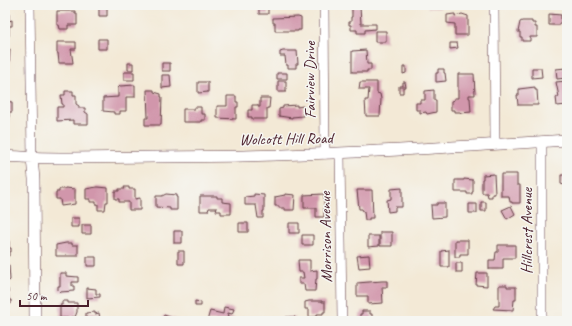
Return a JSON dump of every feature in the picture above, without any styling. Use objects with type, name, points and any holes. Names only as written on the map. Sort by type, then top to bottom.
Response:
[{"type":"street","points":[[30,5],[32,158],[34,179],[34,321]]},
{"type":"street","name":"Fairview Drive","points":[[324,5],[325,154]]},
{"type":"street","points":[[494,5],[495,144]]},
{"type":"street","name":"Wolcott Hill Road","points":[[5,156],[32,158],[340,154],[567,140]]},
{"type":"street","name":"Hillcrest Avenue","points":[[542,141],[542,321]]},
{"type":"street","name":"Morrison Avenue","points":[[340,154],[342,321]]},
{"type":"building","points":[[259,5],[268,5],[268,14],[259,14]]},
{"type":"building","points":[[428,5],[440,5],[440,8],[428,8]]},
{"type":"building","points":[[99,7],[107,7],[107,16],[99,16]]},
{"type":"building","points":[[352,7],[360,7],[361,24],[376,24],[376,29],[365,30],[365,33],[357,33],[357,30],[351,30],[351,25],[349,25],[349,22],[351,22],[352,17]]},
{"type":"building","points":[[57,11],[75,11],[75,13],[77,13],[77,25],[68,25],[68,29],[60,29],[59,25],[57,25]]},
{"type":"building","points":[[5,14],[9,14],[9,21],[12,20],[12,26],[9,26],[9,36],[5,37]]},
{"type":"building","points":[[455,14],[455,16],[462,14],[468,16],[468,35],[455,35],[455,24],[447,23],[447,15]]},
{"type":"building","points":[[549,14],[561,15],[561,23],[559,23],[559,25],[549,25]]},
{"type":"building","points":[[273,18],[301,18],[301,30],[275,31],[275,23],[273,23]]},
{"type":"building","points":[[532,21],[532,23],[535,23],[535,27],[537,27],[537,37],[530,37],[530,41],[522,41],[520,32],[518,32],[520,22]]},
{"type":"building","points":[[375,31],[386,31],[386,42],[375,42]]},
{"type":"building","points":[[98,39],[107,39],[107,49],[98,49]]},
{"type":"building","points":[[57,42],[76,42],[76,49],[71,49],[73,63],[59,63]]},
{"type":"building","points":[[450,43],[457,43],[458,48],[450,49]]},
{"type":"building","points":[[5,49],[10,49],[9,66],[5,66]]},
{"type":"building","points":[[366,50],[367,64],[371,64],[371,70],[367,70],[367,72],[352,72],[352,51]]},
{"type":"building","points":[[297,51],[298,64],[296,64],[296,68],[288,68],[288,65],[286,65],[285,56],[280,56],[280,52]]},
{"type":"building","points":[[128,63],[133,63],[133,70],[128,70]]},
{"type":"building","points":[[162,63],[170,63],[170,71],[162,71]]},
{"type":"building","points":[[403,66],[406,66],[406,73],[403,74]]},
{"type":"building","points":[[532,68],[541,68],[542,77],[532,78]]},
{"type":"building","points":[[566,68],[567,78],[557,79],[556,69]]},
{"type":"building","points":[[438,69],[444,69],[446,81],[436,82],[436,73],[438,73]]},
{"type":"building","points":[[124,72],[134,72],[134,80],[124,80]]},
{"type":"building","points":[[277,73],[287,73],[287,79],[277,79]]},
{"type":"building","points":[[458,74],[474,74],[475,95],[469,95],[471,112],[461,113],[451,110],[451,101],[454,100],[454,98],[458,98]]},
{"type":"building","points":[[162,75],[170,75],[171,87],[162,88]]},
{"type":"building","points":[[278,81],[286,81],[286,92],[278,92]]},
{"type":"building","points":[[566,81],[567,105],[557,106],[556,97],[559,97],[556,82]]},
{"type":"building","points":[[198,82],[208,82],[208,92],[198,93]]},
{"type":"building","points":[[360,82],[377,82],[377,93],[380,94],[381,99],[380,116],[366,116],[365,100],[368,100],[369,89],[359,89]]},
{"type":"building","points":[[403,82],[405,82],[406,87],[403,87],[403,93],[399,93],[399,86],[403,86]]},
{"type":"building","points":[[135,85],[135,97],[126,97],[126,111],[120,111],[120,114],[114,114],[114,112],[103,111],[103,98],[118,97],[118,88],[120,86]]},
{"type":"building","points":[[535,87],[535,90],[537,90],[538,105],[518,105],[517,95],[519,95],[519,89]]},
{"type":"building","points":[[147,90],[154,90],[154,92],[161,94],[161,125],[145,125],[145,118],[148,118]]},
{"type":"building","points":[[434,90],[436,112],[427,114],[426,112],[420,113],[420,110],[416,110],[416,103],[420,103],[420,100],[425,100],[425,91]]},
{"type":"building","points":[[65,91],[73,91],[73,95],[76,95],[76,104],[79,108],[85,108],[85,112],[88,114],[88,124],[73,124],[73,120],[57,121],[57,107],[63,107],[61,95],[65,95]]},
{"type":"building","points":[[227,96],[236,96],[238,107],[236,107],[236,119],[217,118],[217,106],[227,106]]},
{"type":"building","points":[[260,98],[270,98],[269,108],[267,108],[267,119],[252,119],[252,117],[248,117],[248,110],[252,110],[252,105],[258,105],[258,107],[260,107]]},
{"type":"building","points":[[5,101],[12,102],[12,112],[9,112],[9,122],[5,121]]},
{"type":"building","points":[[297,105],[297,107],[303,106],[303,116],[292,118],[279,116],[279,109],[283,108],[283,106]]},
{"type":"building","points":[[194,107],[201,107],[201,114],[205,114],[205,120],[201,120],[201,122],[183,122],[183,109],[194,109]]},
{"type":"building","points":[[494,174],[495,194],[492,194],[492,197],[488,197],[487,193],[482,193],[483,175]]},
{"type":"building","points":[[501,174],[517,174],[517,185],[520,185],[520,203],[510,202],[509,196],[501,196]]},
{"type":"building","points":[[567,174],[567,186],[561,184],[561,175]]},
{"type":"building","points":[[455,180],[473,180],[472,194],[467,194],[467,192],[455,192]]},
{"type":"building","points":[[97,187],[108,188],[108,202],[106,202],[105,210],[98,210],[98,204],[96,204],[96,202],[90,202],[90,199],[86,199],[86,189]]},
{"type":"building","points":[[124,187],[135,189],[135,199],[140,198],[140,210],[129,210],[129,202],[119,202],[119,199],[115,199],[115,191],[125,189]]},
{"type":"building","points":[[402,188],[402,207],[395,207],[395,211],[388,212],[387,200],[391,199],[391,189]]},
{"type":"building","points":[[59,189],[75,189],[75,204],[61,206],[60,199],[56,199],[56,192],[59,192]]},
{"type":"building","points":[[357,190],[372,190],[373,218],[369,218],[369,220],[365,220],[364,211],[359,209]]},
{"type":"building","points":[[166,194],[176,195],[177,210],[156,207],[156,196]]},
{"type":"building","points":[[254,194],[264,195],[263,218],[258,218],[256,205],[245,205],[245,197],[254,196]]},
{"type":"building","points":[[285,194],[295,195],[294,210],[285,210],[285,208],[275,206],[275,197]]},
{"type":"building","points":[[324,194],[324,217],[316,217],[316,208],[304,208],[304,195]]},
{"type":"building","points":[[200,196],[217,196],[217,198],[222,198],[222,202],[231,203],[231,214],[221,214],[221,211],[216,211],[217,208],[209,208],[208,211],[200,211]]},
{"type":"building","points":[[481,202],[486,202],[486,211],[481,211]]},
{"type":"building","points":[[437,203],[445,203],[445,217],[432,218],[431,205],[437,205]]},
{"type":"building","points":[[469,204],[477,204],[477,213],[469,213]]},
{"type":"building","points":[[511,206],[515,214],[507,219],[502,210]]},
{"type":"building","points":[[71,218],[79,218],[79,227],[71,227]]},
{"type":"building","points":[[239,223],[248,223],[248,232],[239,232]]},
{"type":"building","points":[[289,223],[299,223],[299,233],[289,233]]},
{"type":"building","points":[[82,225],[91,225],[91,234],[82,234]]},
{"type":"building","points":[[174,231],[182,231],[182,243],[174,243]]},
{"type":"building","points":[[380,232],[392,232],[392,246],[380,246]]},
{"type":"building","points":[[302,235],[313,235],[313,245],[302,245]]},
{"type":"building","points":[[368,236],[379,236],[379,246],[368,247]]},
{"type":"building","points":[[455,240],[468,240],[468,254],[460,254],[460,257],[455,257]]},
{"type":"building","points":[[5,241],[9,241],[9,248],[11,248],[9,256],[5,256]]},
{"type":"building","points":[[66,243],[78,245],[78,256],[56,256],[56,245]]},
{"type":"building","points":[[498,245],[515,245],[515,258],[503,258],[503,269],[489,269],[489,260],[495,260],[496,252],[498,252]]},
{"type":"building","points":[[449,250],[449,267],[441,267],[441,251]]},
{"type":"building","points":[[178,251],[184,251],[184,264],[178,264]]},
{"type":"building","points":[[369,255],[370,267],[359,268],[357,256]]},
{"type":"building","points":[[87,257],[96,257],[96,266],[87,266]]},
{"type":"building","points":[[298,260],[310,260],[310,271],[317,270],[315,291],[305,291],[304,284],[299,284],[299,278],[304,278],[303,272],[299,272]]},
{"type":"building","points":[[456,263],[462,263],[462,272],[456,272]]},
{"type":"building","points":[[5,265],[9,265],[9,281],[5,281]]},
{"type":"building","points":[[60,273],[66,273],[66,276],[78,277],[78,282],[72,282],[74,291],[60,292],[58,290],[58,286],[60,286]]},
{"type":"building","points":[[477,273],[487,273],[487,286],[476,285]]},
{"type":"building","points":[[387,281],[387,287],[382,287],[383,303],[368,304],[368,296],[357,296],[357,283]]},
{"type":"building","points":[[499,285],[516,287],[516,300],[514,300],[513,310],[493,309],[495,306],[499,306]]},
{"type":"building","points":[[87,288],[96,289],[96,294],[100,294],[100,297],[87,298]]},
{"type":"building","points":[[5,289],[8,289],[9,300],[11,300],[11,304],[9,305],[5,305]]},
{"type":"building","points":[[62,301],[77,303],[77,312],[75,317],[60,318],[60,305],[62,305]]},
{"type":"building","points":[[195,301],[201,302],[201,306],[195,306]]},
{"type":"building","points":[[305,302],[325,302],[325,312],[323,312],[323,314],[317,314],[317,316],[314,317],[309,317],[309,309],[305,309]]},
{"type":"building","points":[[224,307],[234,309],[232,314],[228,313],[228,317],[234,318],[233,321],[207,321],[210,311],[223,314]]},
{"type":"building","points":[[362,311],[370,311],[370,314],[372,314],[372,321],[360,321],[360,314],[362,314]]},
{"type":"building","points":[[95,312],[95,314],[99,313],[100,319],[95,319],[95,321],[86,321],[86,313]]},
{"type":"building","points":[[164,315],[178,320],[183,321],[162,321]]},
{"type":"building","points":[[286,317],[295,317],[295,321],[286,321]]}]
